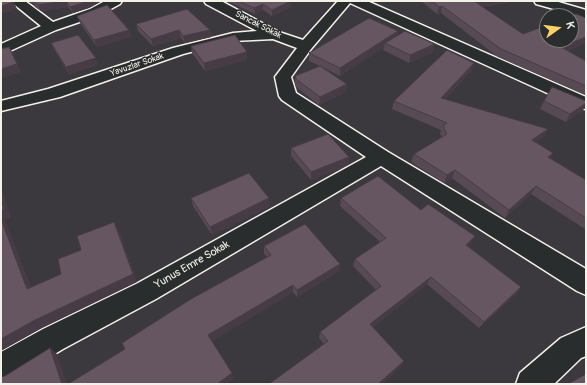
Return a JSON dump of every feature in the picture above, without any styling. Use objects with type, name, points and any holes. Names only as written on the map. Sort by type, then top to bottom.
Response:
[{"type":"street","points":[[17,1],[51,27]]},
{"type":"street","points":[[1,50],[51,27],[95,12],[115,1]]},
{"type":"street","name":"Sancak Sokak","points":[[211,1],[274,35],[306,46]]},
{"type":"street","points":[[345,1],[306,46],[283,77],[288,96],[381,157],[586,283]]},
{"type":"street","points":[[356,1],[586,104]]},
{"type":"street","points":[[541,1],[586,14]]},
{"type":"street","name":"Yavuzlar Sokak","points":[[1,106],[54,93],[178,51],[233,37],[274,35]]},
{"type":"street","name":"Yunus Emre Sokak","points":[[1,369],[53,339],[147,291],[381,157]]},
{"type":"street","points":[[531,384],[571,348],[586,341]]},
{"type":"building","points":[[1,1],[12,1],[14,2],[1,6]]},
{"type":"building","points":[[33,1],[64,1],[38,5]]},
{"type":"building","points":[[66,1],[88,1],[70,7]]},
{"type":"building","points":[[239,1],[291,1],[272,10],[263,4],[254,8]]},
{"type":"building","points":[[432,1],[474,1],[523,34],[539,28],[539,48],[563,48],[586,61],[586,86],[501,49],[442,6],[439,7]]},
{"type":"building","points":[[107,5],[129,30],[94,40],[77,16]]},
{"type":"building","points":[[187,9],[210,30],[183,36],[179,30],[151,39],[136,24]]},
{"type":"building","points":[[579,15],[586,18],[586,37],[579,40]]},
{"type":"building","points":[[369,18],[398,31],[340,68],[309,53]]},
{"type":"building","points":[[405,31],[435,44],[410,55],[385,43]]},
{"type":"building","points":[[78,35],[96,58],[66,67],[51,43]]},
{"type":"building","points":[[235,35],[247,52],[204,63],[191,46]]},
{"type":"building","points":[[9,47],[17,64],[1,69],[1,49]]},
{"type":"building","points":[[447,50],[474,63],[441,98],[548,129],[532,140],[553,153],[548,157],[586,180],[586,218],[536,186],[509,210],[455,170],[447,175],[414,154],[447,134],[443,126],[447,123],[394,101]]},
{"type":"building","points":[[320,66],[347,84],[320,97],[296,79],[295,76]]},
{"type":"building","points":[[552,87],[586,101],[586,103],[570,114],[544,101]]},
{"type":"building","points":[[328,134],[349,157],[311,172],[291,148]]},
{"type":"building","points":[[249,173],[269,198],[210,227],[191,198]]},
{"type":"building","points":[[378,176],[421,210],[428,204],[475,236],[466,245],[521,287],[484,322],[431,277],[370,324],[404,361],[378,384],[269,384],[328,341],[320,332],[381,286],[355,259],[386,238],[341,198]]},
{"type":"building","points":[[1,200],[4,209],[1,210]]},
{"type":"building","points":[[1,219],[27,289],[61,274],[58,259],[81,250],[77,236],[114,222],[133,274],[35,320],[1,339]]},
{"type":"building","points":[[305,224],[340,264],[297,290],[293,285],[208,335],[232,373],[217,384],[68,384],[125,349],[122,343],[191,299],[271,255],[264,246]]},
{"type":"building","points":[[50,348],[62,384],[1,384],[1,377]]},
{"type":"building","points":[[586,374],[586,384],[568,384]]}]
